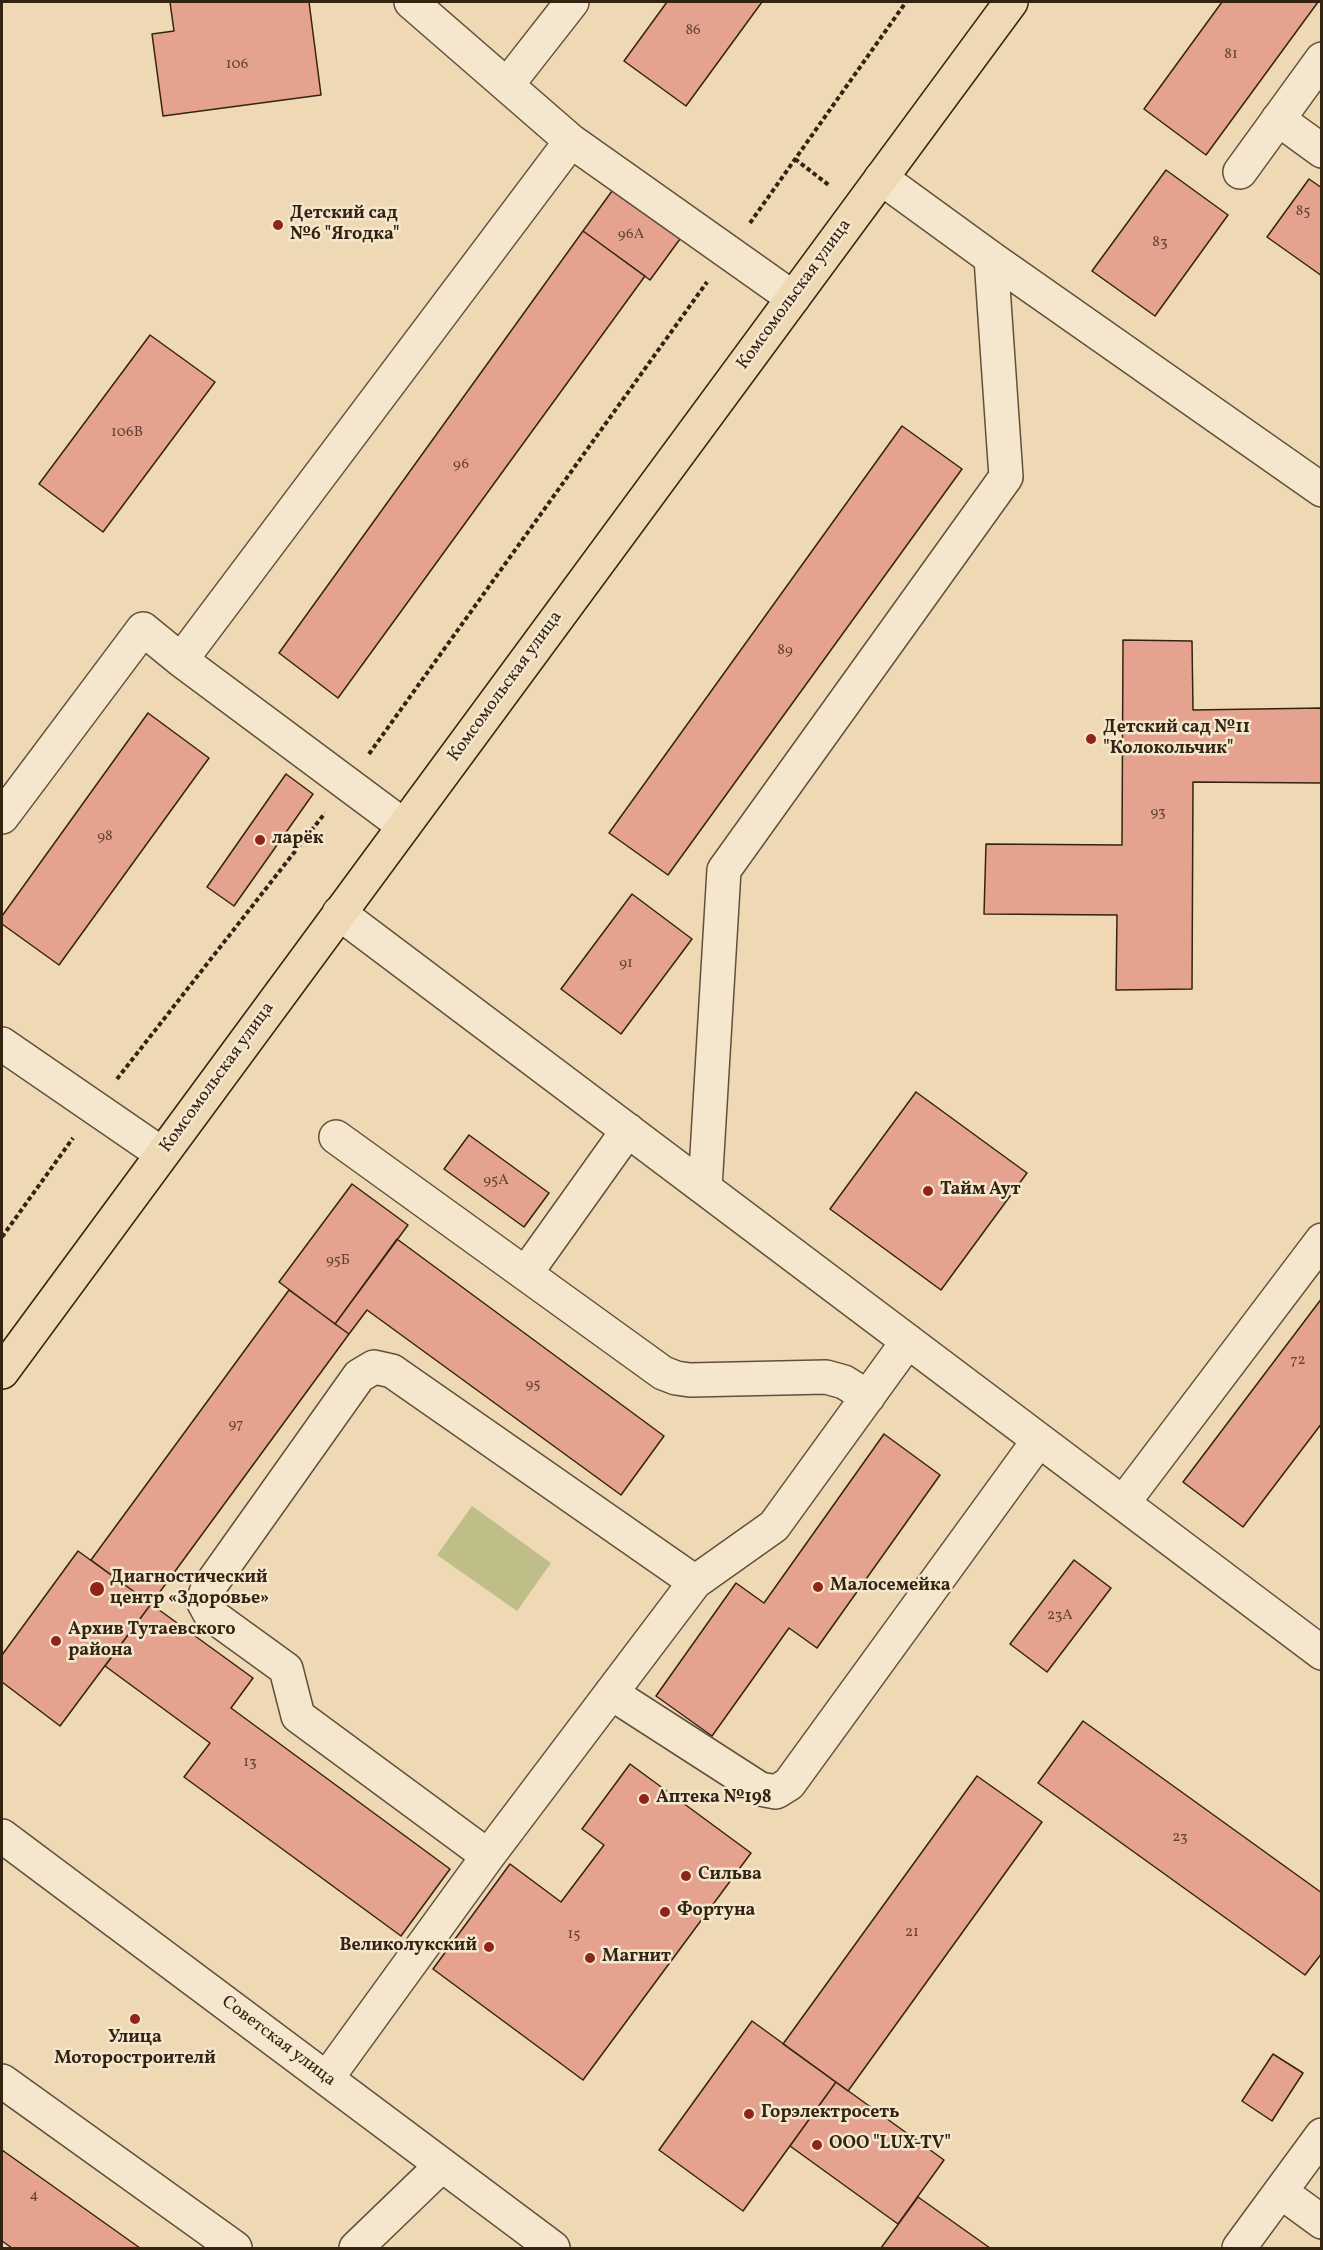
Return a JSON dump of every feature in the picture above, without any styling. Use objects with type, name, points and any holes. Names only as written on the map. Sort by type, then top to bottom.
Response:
[{"type":"main road","name":"Комсомольская улица","points":[[2,1372],[1011,2]]},
{"type":"street","points":[[411,2],[571,141],[793,298]]},
{"type":"street","points":[[507,86],[572,2]]},
{"type":"street","points":[[1240,172],[1322,59]]},
{"type":"street","points":[[1278,118],[1322,150]]},
{"type":"street","points":[[181,660],[571,141]]},
{"type":"street","points":[[881,178],[1322,490]]},
{"type":"street","points":[[705,1188],[724,870],[1006,477],[991,258]]},
{"type":"street","points":[[2,817],[142,629],[404,826]]},
{"type":"street","points":[[339,913],[1322,1653]]},
{"type":"street","points":[[2,1044],[162,1154]]},
{"type":"street","points":[[526,1273],[628,1130]]},
{"type":"street","points":[[336,1137],[663,1373],[690,1380],[826,1377],[844,1382],[868,1397]]},
{"type":"street","points":[[1123,1503],[1322,1240]]},
{"type":"street","points":[[327,2078],[488,1856],[695,1582],[774,1526],[909,1341]]},
{"type":"street","points":[[488,1856],[298,1716],[286,1669],[210,1614],[203,1601],[207,1590],[359,1376],[374,1367],[392,1371],[695,1582]]},
{"type":"street","points":[[611,1693],[760,1789],[776,1792],[789,1784],[1039,1440]]},
{"type":"street","name":"Советская улица","points":[[2,1836],[553,2248]]},
{"type":"street","points":[[2,2081],[235,2248]]},
{"type":"street","points":[[1239,2248],[1322,2135]]},
{"type":"street","points":[[356,2248],[441,2166]]},
{"type":"street","points":[[1281,2192],[1322,2222]]},
{"type":"path","points":[[2,1237],[95,1108],[347,784],[906,2]]},
{"type":"shaded area","points":[[472,1506],[551,1563],[517,1611],[437,1555]]},
{"type":"building","points":[[170,2],[309,2],[321,95],[163,116],[152,34],[174,31]]},
{"type":"building","points":[[667,2],[762,2],[686,106],[624,61]]},
{"type":"building","points":[[1222,2],[1318,2],[1206,155],[1144,109]]},
{"type":"building","points":[[1166,170],[1228,215],[1155,316],[1092,271]]},
{"type":"building","points":[[1309,179],[1322,188],[1322,276],[1267,237]]},
{"type":"building","points":[[612,191],[680,239],[650,280],[583,231]]},
{"type":"building","points":[[583,231],[645,276],[338,698],[279,653]]},
{"type":"building","points":[[150,335],[215,382],[103,532],[39,484]]},
{"type":"building","points":[[902,426],[962,469],[668,875],[609,833]]},
{"type":"building","points":[[1123,640],[1192,641],[1193,710],[1322,708],[1322,783],[1193,782],[1192,989],[1116,990],[1117,915],[984,914],[986,844],[1122,845]]},
{"type":"building","points":[[148,713],[209,758],[59,965],[2,924],[2,916]]},
{"type":"building","name":"ларёк","points":[[286,774],[313,794],[234,906],[207,887]]},
{"type":"building","points":[[632,894],[692,939],[621,1034],[561,989]]},
{"type":"building","name":"Тайм Аут","points":[[916,1092],[1027,1173],[941,1290],[830,1209]]},
{"type":"building","points":[[469,1135],[549,1193],[524,1227],[444,1169]]},
{"type":"building","points":[[352,1184],[408,1225],[335,1324],[279,1282]]},
{"type":"building","points":[[397,1239],[664,1436],[621,1495],[367,1310],[349,1334],[335,1324]]},
{"type":"building","points":[[289,1290],[349,1334],[151,1604],[91,1560]]},
{"type":"building","points":[[1322,1298],[1322,1423],[1243,1527],[1183,1482]]},
{"type":"building","name":"Малосемейка","points":[[884,1434],[940,1475],[817,1648],[789,1628],[712,1736],[656,1696],[736,1583],[764,1603]]},
{"type":"building","points":[[78,1551],[151,1604],[60,1726],[2,1682],[2,1655]]},
{"type":"building","points":[[1074,1560],[1111,1588],[1047,1672],[1010,1644]]},
{"type":"building","points":[[151,1604],[253,1678],[231,1708],[450,1869],[401,1936],[184,1777],[210,1743],[105,1666]]},
{"type":"building","points":[[1083,1721],[1322,1893],[1322,1953],[1305,1975],[1038,1783]]},
{"type":"building","points":[[630,1764],[751,1853],[583,2080],[433,1969],[510,1864],[561,1902],[604,1845],[582,1829]]},
{"type":"building","points":[[977,1776],[1042,1822],[848,2091],[783,2044]]},
{"type":"building","name":"Горэлектросеть","points":[[752,2021],[836,2082],[743,2211],[659,2150]]},
{"type":"building","points":[[1273,2054],[1303,2073],[1272,2121],[1242,2101]]},
{"type":"building","points":[[836,2082],[944,2160],[898,2224],[790,2146]]},
{"type":"building","points":[[2,2150],[140,2248],[12,2248],[2,2241]]},
{"type":"building","points":[[918,2197],[990,2248],[881,2248]]},
{"type":"place","name":"Детский сад №6 \"Ягодка\"","points":[[278,225]]},
{"type":"place","name":"Детский сад №11 \"Колокольчик\"","points":[[1091,739]]},
{"type":"place","name":"ларёк","points":[[260,840]]},
{"type":"place","name":"Тайм Аут","points":[[928,1191]]},
{"type":"place","name":"Малосемейка","points":[[818,1587]]},
{"type":"place","name":"Диагностический центр «Здоровье»","points":[[97,1589]]},
{"type":"place","name":"Архив Тутаевского района","points":[[56,1641]]},
{"type":"place","name":"Аптека №198","points":[[644,1799]]},
{"type":"place","name":"Сильва","points":[[686,1876]]},
{"type":"place","name":"Фортуна","points":[[665,1912]]},
{"type":"place","name":"Великолукский","points":[[489,1947]]},
{"type":"place","name":"Магнит","points":[[590,1958]]},
{"type":"place","name":"Улица Моторостроителй","points":[[135,2019]]},
{"type":"place","name":"Горэлектросеть","points":[[749,2114]]},
{"type":"place","name":"ООО \"LUX-TV\"","points":[[817,2145]]}]
